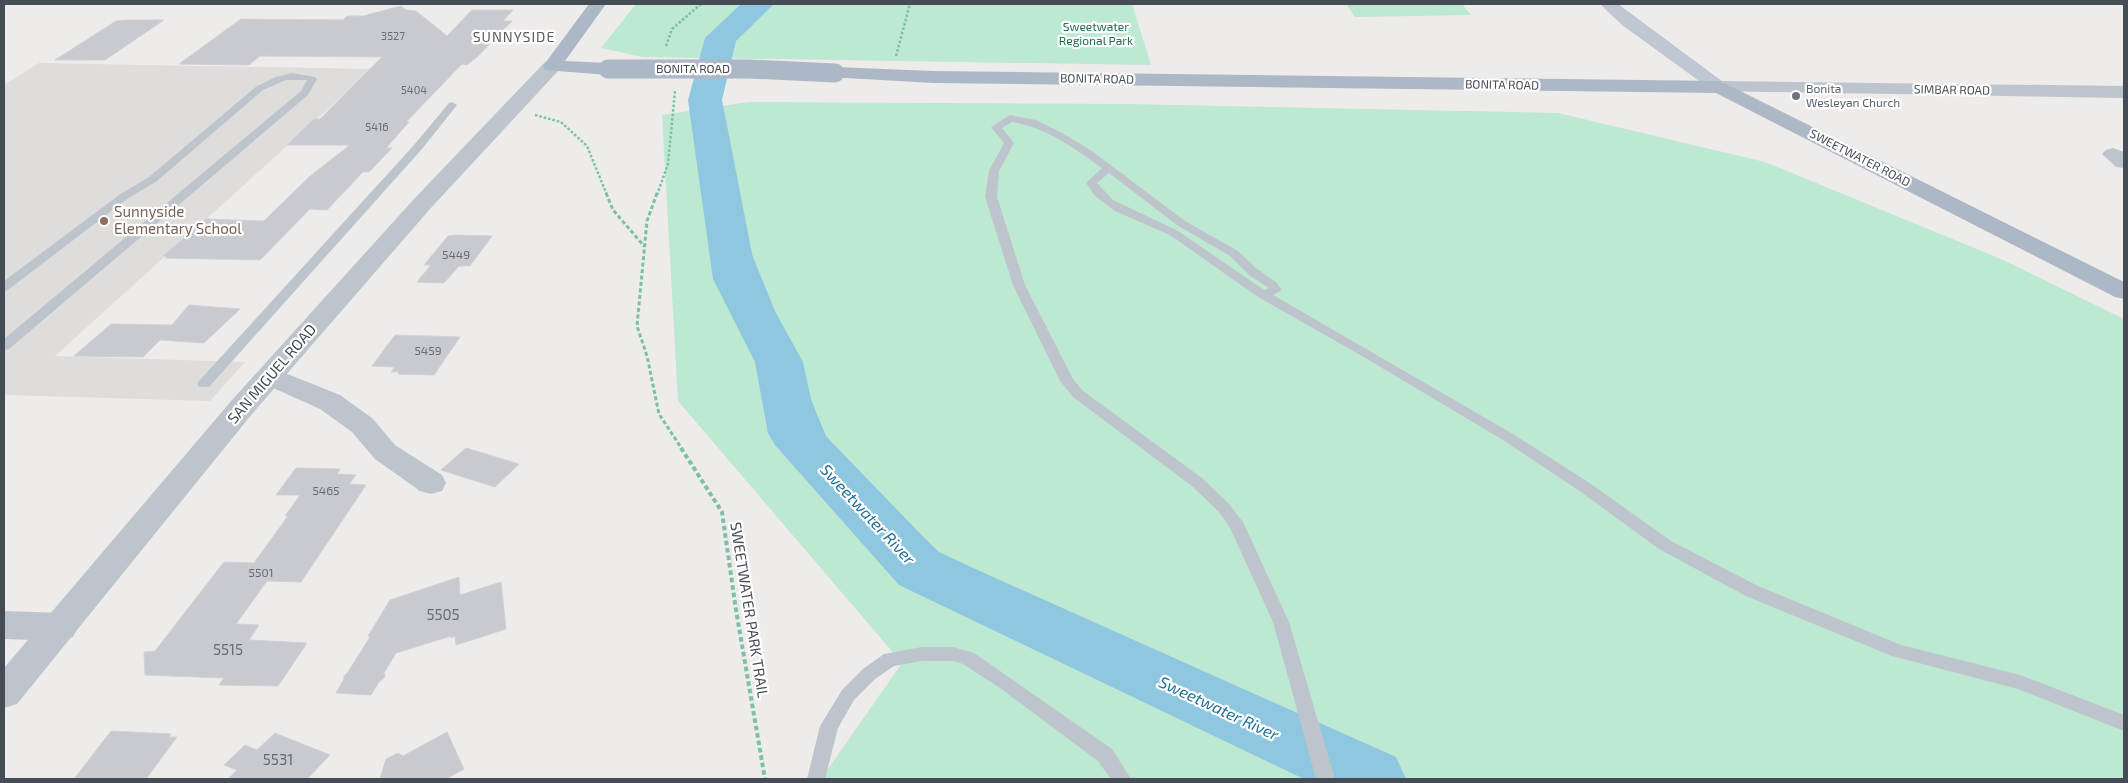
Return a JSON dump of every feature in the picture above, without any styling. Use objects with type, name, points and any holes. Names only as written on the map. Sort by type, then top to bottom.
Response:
[{"type":"main road","points":[[552,66],[598,4]]},
{"type":"main road","name":"SWEETWATER ROAD","points":[[1608,4],[1628,21],[1720,87],[2124,292]]},
{"type":"main road","name":"BONITA ROAD","points":[[552,66],[608,69],[749,69],[933,77],[1720,87]]},
{"type":"main road","points":[[1661,87],[1781,118]]},
{"type":"street","name":"SAN MIGUEL ROAD","points":[[4,693],[270,376],[422,204],[552,66]]},
{"type":"street","name":"SIMBAR ROAD","points":[[1720,87],[2124,92]]},
{"type":"street","points":[[270,376],[330,402],[362,425],[385,452],[431,483]]},
{"type":"street","points":[[4,625],[61,627]]},
{"type":"lane","points":[[4,287],[123,197],[153,179],[260,88],[290,76],[303,76],[312,79],[304,93],[4,346]]},
{"type":"lane","points":[[204,384],[405,162],[445,117],[452,105]]},
{"type":"lane","points":[[1262,294],[1276,290],[1274,286],[1252,271],[1233,252],[1203,233],[1181,223],[1098,159],[1047,128],[1027,119],[1011,117],[999,122],[996,127],[1008,143],[994,171],[991,197],[1019,285],[1067,382],[1078,394],[1197,482],[1224,508],[1237,526],[1281,622],[1325,779]]},
{"type":"lane","points":[[1108,168],[1091,183],[1098,194],[1116,209],[1173,232],[1262,294],[1368,353],[1508,437],[1586,488],[1665,545],[1752,590],[1898,650],[2020,682],[2124,723]]},
{"type":"lane","points":[[816,779],[829,726],[848,694],[869,674],[890,659],[938,654],[954,654],[968,658],[1006,683],[1105,755],[1122,779]]},
{"type":"path","points":[[665,50],[672,30],[701,4]]},
{"type":"path","name":"SWEETWATER PARK TRAIL","points":[[674,85],[668,164],[648,221],[637,326],[647,356],[659,414],[722,512],[736,610],[765,779]]},
{"type":"path","points":[[508,112],[536,115],[561,122],[587,146],[613,210],[644,246]]},
{"type":"shaded area","name":"Sunnyside Elementary School","points":[[39,63],[372,69],[55,356],[245,362],[210,401],[4,395],[4,85]]},
{"type":"green space","name":"Sweetwater Regional Park","points":[[636,4],[1132,4],[1151,65],[643,57],[601,48]]},
{"type":"green space","points":[[1346,4],[1462,4],[1471,15],[1355,17]]},
{"type":"green space","points":[[749,102],[1127,104],[1558,113],[1765,162],[2001,259],[2124,319],[2124,779],[821,779],[902,663],[678,401],[662,115]]},
{"type":"water","points":[[724,115],[746,240],[832,451],[939,552],[1202,675],[1402,779],[1376,779],[1196,687],[933,565],[822,451],[734,233],[713,117]]},
{"type":"building","points":[[401,6],[406,10],[416,11],[447,36],[472,10],[513,10],[503,21],[512,21],[477,57],[467,65],[462,64],[406,122],[409,122],[386,148],[392,148],[369,172],[363,172],[327,210],[310,209],[260,260],[165,258],[167,256],[163,256],[206,219],[264,221],[309,177],[350,145],[287,145],[314,119],[320,119],[382,57],[260,56],[249,65],[179,64],[241,19],[343,20],[347,16],[363,16]]},
{"type":"building","points":[[164,20],[105,60],[55,60],[116,21]]},
{"type":"building","points":[[448,236],[492,236],[470,266],[459,266],[444,283],[417,282],[431,265],[424,265]]},
{"type":"building","points":[[189,305],[240,309],[204,343],[160,340],[143,357],[74,356],[111,324],[172,325]]},
{"type":"building","points":[[395,335],[460,337],[434,375],[398,374],[399,372],[391,372],[395,367],[372,366]]},
{"type":"building","points":[[466,448],[519,464],[495,487],[441,470]]},
{"type":"building","points":[[296,468],[340,469],[337,474],[356,475],[349,484],[366,485],[301,582],[267,581],[236,624],[259,625],[249,640],[307,643],[278,686],[219,685],[224,678],[145,675],[144,652],[155,651],[224,562],[254,563],[288,516],[285,516],[300,495],[276,495]]},
{"type":"building","points":[[459,577],[460,595],[501,582],[506,629],[456,645],[455,636],[451,638],[451,636],[396,653],[384,673],[385,677],[379,682],[371,695],[336,693],[344,676],[370,637],[368,636],[390,600]]},
{"type":"building","points":[[111,731],[171,734],[169,737],[177,737],[146,779],[74,779]]},
{"type":"building","points":[[447,732],[464,769],[446,779],[380,779],[386,759],[398,753],[403,756]]},
{"type":"building","points":[[275,733],[330,755],[307,779],[228,779],[237,770],[224,765],[245,745],[257,750]]},
{"type":"waterway","name":"Sweetwater River","points":[[759,4],[721,38],[705,100],[735,279],[779,362],[793,433],[919,569],[1372,779]]},
{"type":"place","name":"Bonita Wesleyan Church","points":[[1796,96]]},
{"type":"place","name":"Sunnyside Elementary School","points":[[104,221]]},
{"type":"district","name":"SUNNYSIDE","points":[[514,37]]}]
